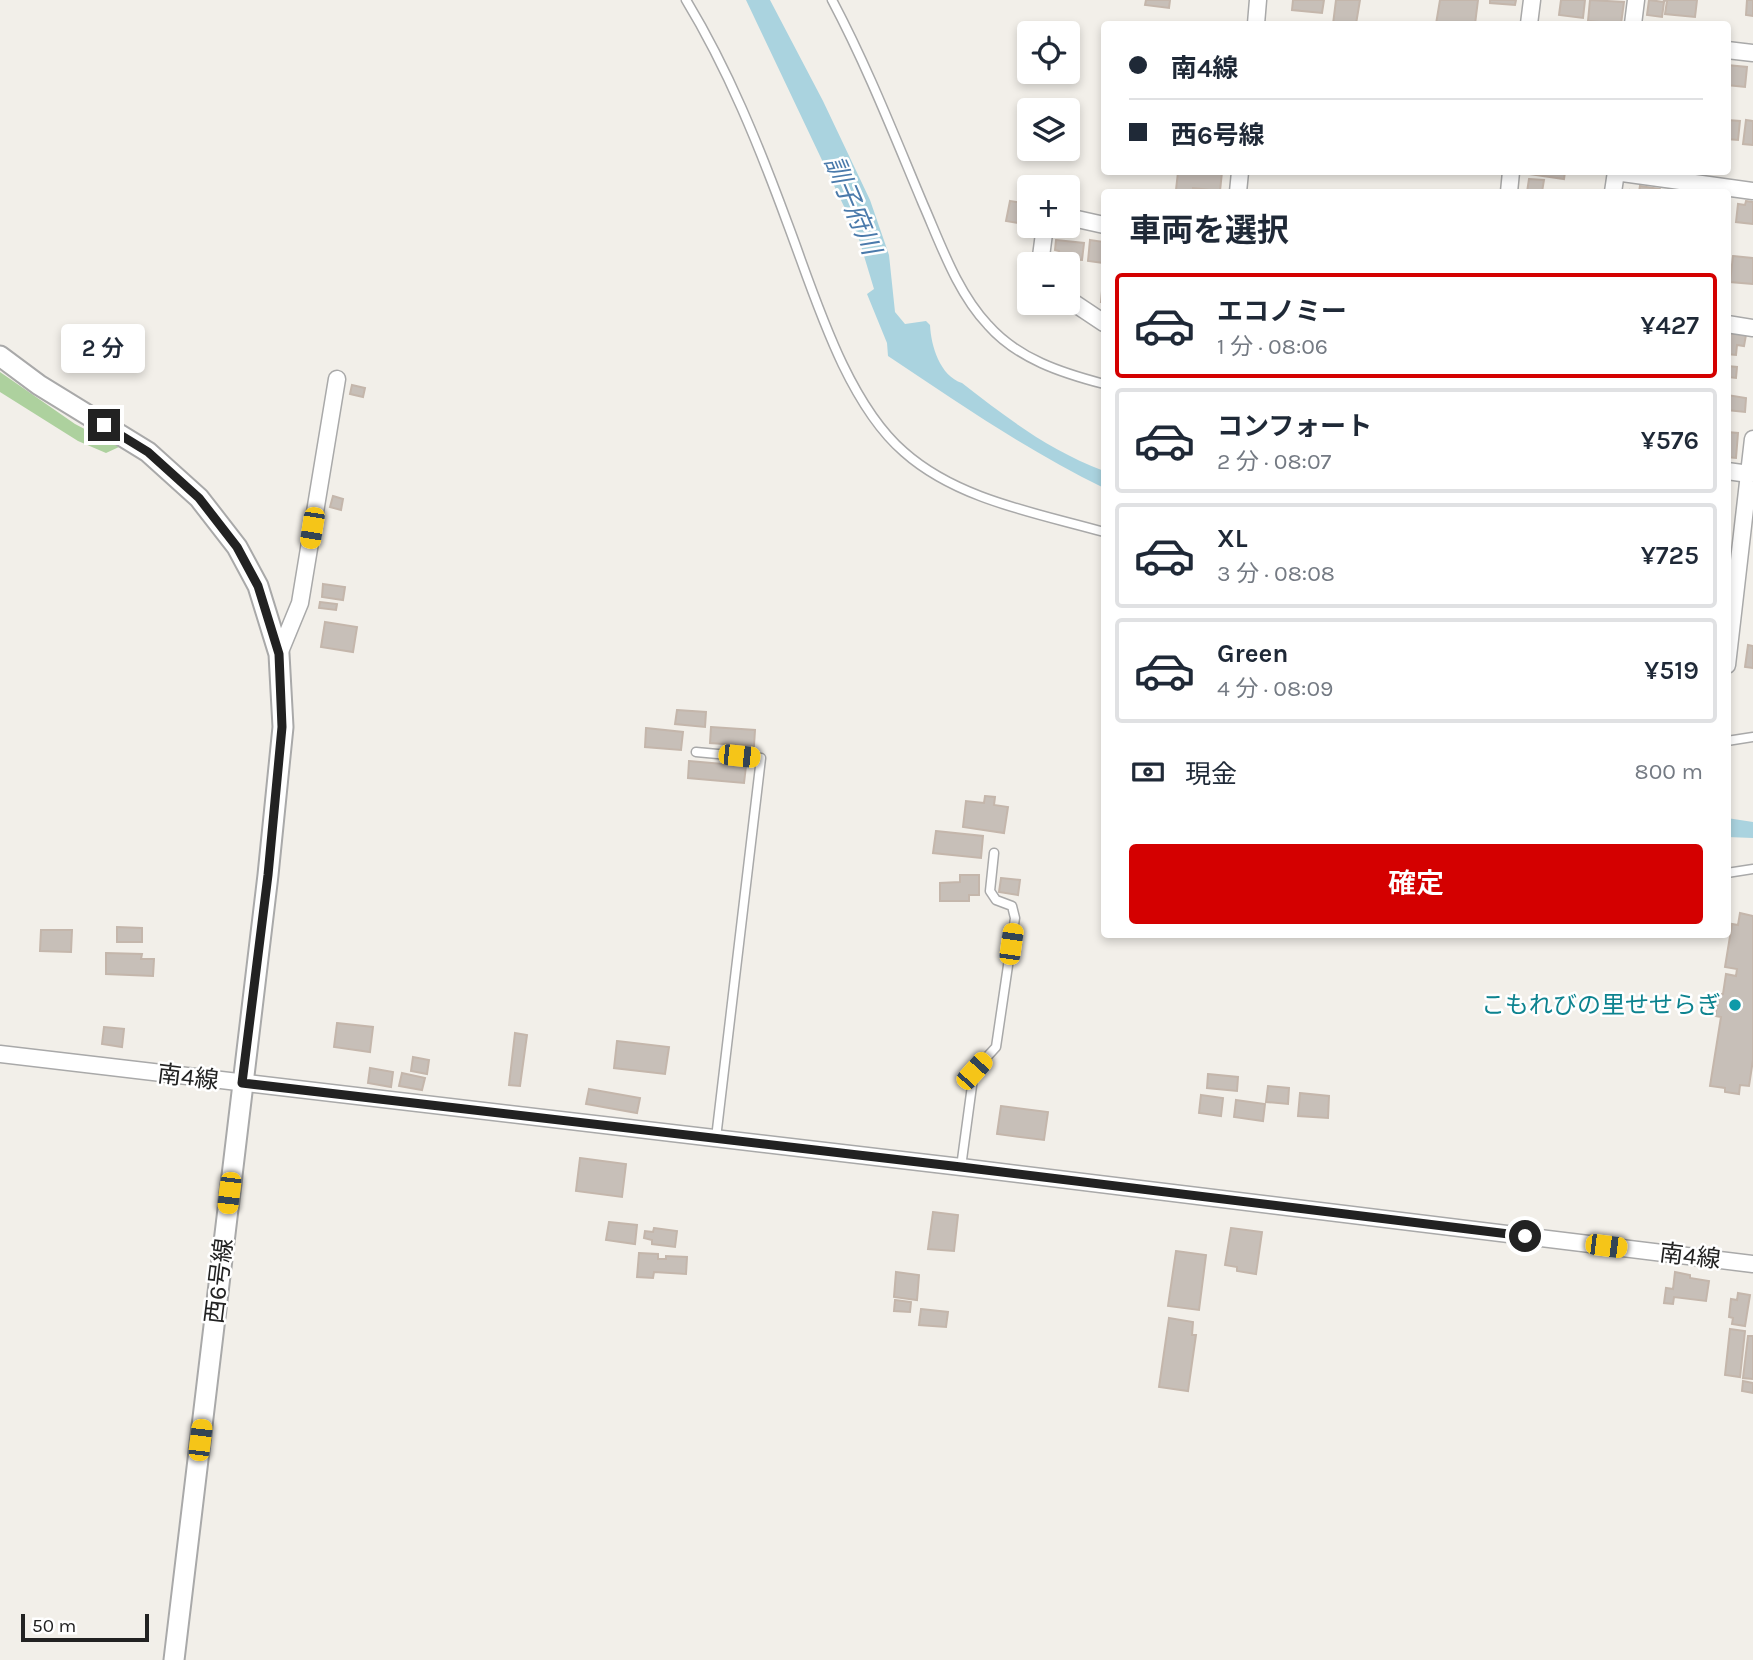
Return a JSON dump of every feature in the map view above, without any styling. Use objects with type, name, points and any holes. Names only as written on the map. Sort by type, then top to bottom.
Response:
[{"type":"street","points":[[1256,21],[1258,0]]},
{"type":"street","points":[[1529,21],[1532,0]]},
{"type":"street","points":[[1633,21],[1636,0]]},
{"type":"street","points":[[1731,50],[1753,53]]},
{"type":"street","points":[[1638,175],[1753,191]]},
{"type":"street","points":[[1080,220],[1101,224]]},
{"type":"street","points":[[1080,307],[1101,321]]},
{"type":"street","points":[[1731,325],[1753,328]]},
{"type":"street","name":"西6号線","points":[[0,356],[38,385],[148,452],[199,498],[237,547],[258,586],[279,654],[282,727],[268,875],[174,1660]]},
{"type":"street","points":[[279,654],[300,603],[337,379]]},
{"type":"street","points":[[1731,624],[1746,556],[1753,439]]},
{"type":"street","points":[[1731,472],[1749,474]]},
{"type":"street","name":"南4線","points":[[0,1054],[961,1167],[1753,1264]]},
{"type":"lane","points":[[686,0],[730,81],[834,345],[878,425],[903,452],[936,475],[977,494],[1101,532]]},
{"type":"lane","points":[[832,0],[853,38],[953,274],[988,325],[1019,352],[1064,374],[1101,383]]},
{"type":"lane","points":[[1731,740],[1753,737]]},
{"type":"lane","points":[[696,752],[761,758],[716,1138]]},
{"type":"lane","points":[[961,1167],[974,1071],[996,1047],[1015,918],[1012,906],[996,900],[989,891],[994,853]]},
{"type":"lane","points":[[1731,872],[1753,869]]},
{"type":"green space","points":[[0,372],[75,424],[119,447],[106,453],[78,441],[0,392]]},
{"type":"water","name":"訓子府川","points":[[746,0],[770,0],[823,101],[870,200],[889,255],[895,312],[905,324],[926,321],[930,325],[938,359],[948,374],[1047,443],[1101,470],[1101,486],[967,409],[888,356],[887,343],[867,294],[874,289],[858,236]]},
{"type":"water","points":[[1731,819],[1753,822],[1753,838],[1731,837]]},
{"type":"building","points":[[1146,0],[1170,0],[1169,8],[1145,5]]},
{"type":"building","points":[[1293,0],[1324,0],[1322,13],[1292,10]]},
{"type":"building","points":[[1336,0],[1360,0],[1356,21],[1333,21]]},
{"type":"building","points":[[1440,0],[1478,0],[1475,21],[1436,21]]},
{"type":"building","points":[[1490,0],[1516,0],[1515,5],[1490,3]]},
{"type":"building","points":[[1561,0],[1585,0],[1583,18],[1559,15]]},
{"type":"building","points":[[1590,0],[1624,2],[1621,21],[1588,21]]},
{"type":"building","points":[[1649,0],[1664,2],[1662,17],[1647,15]]},
{"type":"building","points":[[1663,0],[1697,0],[1695,17],[1665,14],[1667,1]]},
{"type":"building","points":[[1747,0],[1753,0],[1753,16],[1746,15]]},
{"type":"building","points":[[1731,65],[1747,67],[1745,87],[1731,85]]},
{"type":"building","points":[[1731,120],[1740,121],[1738,140],[1731,139]]},
{"type":"building","points":[[1746,120],[1753,121],[1753,145],[1743,144]]},
{"type":"building","points":[[1178,175],[1222,175],[1220,189],[1176,189]]},
{"type":"building","points":[[1536,175],[1565,175],[1564,179]]},
{"type":"building","points":[[1529,179],[1544,180],[1542,189],[1527,189]]},
{"type":"building","points":[[1640,186],[1660,189],[1640,189]]},
{"type":"building","points":[[1010,201],[1017,202],[1017,223],[1006,221]]},
{"type":"building","points":[[1746,201],[1753,202],[1753,224],[1736,222],[1738,204],[1745,205]]},
{"type":"building","points":[[1056,240],[1084,243],[1082,260],[1080,252],[1055,250]]},
{"type":"building","points":[[1090,240],[1101,242],[1101,263],[1088,261]]},
{"type":"building","points":[[1733,256],[1753,258],[1753,284],[1731,282]]},
{"type":"building","points":[[1731,333],[1746,335],[1744,346],[1737,345],[1736,355],[1731,354]]},
{"type":"building","points":[[1731,366],[1737,367],[1736,378],[1731,377]]},
{"type":"building","points":[[352,385],[365,388],[363,397],[350,394]]},
{"type":"building","points":[[1731,396],[1746,398],[1745,412],[1731,410]]},
{"type":"building","points":[[1731,432],[1738,433],[1736,458],[1731,457]]},
{"type":"building","points":[[333,496],[343,499],[341,510],[330,507]]},
{"type":"building","points":[[323,584],[345,587],[343,600],[322,597]]},
{"type":"building","points":[[320,602],[337,604],[336,610],[319,608]]},
{"type":"building","points":[[325,622],[357,627],[353,652],[321,647]]},
{"type":"building","points":[[1748,645],[1753,646],[1753,668],[1745,667]]},
{"type":"building","points":[[677,710],[706,712],[705,727],[675,724]]},
{"type":"building","points":[[711,727],[755,730],[754,746],[710,743]]},
{"type":"building","points":[[646,728],[683,732],[681,750],[645,747]]},
{"type":"building","points":[[689,761],[746,766],[744,783],[688,778]]},
{"type":"building","points":[[985,796],[995,797],[994,805],[1008,807],[1004,833],[963,827],[966,801],[984,803]]},
{"type":"building","points":[[936,831],[983,836],[981,858],[933,853]]},
{"type":"building","points":[[960,875],[979,875],[979,895],[969,895],[969,901],[940,901],[940,883],[960,882]]},
{"type":"building","points":[[1001,878],[1020,880],[1018,895],[999,892]]},
{"type":"building","name":"こもれびの里せせらぎ","points":[[1740,913],[1753,916],[1753,1060],[1749,1086],[1740,1085],[1739,1094],[1710,1086],[1721,1017],[1715,1016],[1719,994],[1723,994],[1726,974],[1736,976],[1737,969],[1725,967],[1732,924],[1738,925]]},
{"type":"building","points":[[117,927],[142,928],[142,942],[117,942]]},
{"type":"building","points":[[41,930],[72,930],[71,952],[40,951]]},
{"type":"building","points":[[106,953],[142,954],[141,959],[154,959],[153,976],[106,974]]},
{"type":"building","points":[[337,1023],[373,1027],[370,1052],[334,1047]]},
{"type":"building","points":[[104,1027],[124,1029],[122,1047],[102,1044]]},
{"type":"building","points":[[515,1033],[527,1035],[520,1086],[509,1085]]},
{"type":"building","points":[[617,1041],[669,1047],[665,1074],[614,1068]]},
{"type":"building","points":[[413,1057],[429,1060],[427,1074],[411,1071]]},
{"type":"building","points":[[370,1068],[393,1072],[391,1087],[368,1083]]},
{"type":"building","points":[[402,1073],[425,1078],[422,1090],[399,1086]]},
{"type":"building","points":[[1208,1074],[1238,1077],[1237,1091],[1207,1088]]},
{"type":"building","points":[[1268,1086],[1289,1088],[1288,1104],[1266,1102]]},
{"type":"building","points":[[589,1089],[640,1098],[637,1113],[586,1104]]},
{"type":"building","points":[[1300,1093],[1329,1096],[1328,1118],[1298,1116]]},
{"type":"building","points":[[1201,1095],[1223,1098],[1221,1116],[1199,1113]]},
{"type":"building","points":[[1236,1100],[1265,1104],[1263,1121],[1234,1117]]},
{"type":"building","points":[[1001,1106],[1048,1112],[1044,1140],[997,1134]]},
{"type":"building","points":[[580,1158],[626,1164],[622,1197],[576,1191]]},
{"type":"building","points":[[933,1212],[958,1215],[954,1251],[928,1249]]},
{"type":"building","points":[[609,1222],[637,1225],[635,1244],[606,1240]]},
{"type":"building","points":[[654,1228],[677,1231],[675,1247],[652,1244],[652,1240],[644,1238],[645,1231],[653,1232]]},
{"type":"building","points":[[1231,1228],[1262,1232],[1256,1274],[1237,1271],[1237,1267],[1225,1265]]},
{"type":"building","points":[[1176,1251],[1206,1255],[1199,1310],[1168,1306]]},
{"type":"building","points":[[639,1253],[658,1254],[658,1259],[666,1259],[666,1256],[687,1257],[686,1274],[654,1272],[653,1278],[637,1277]]},
{"type":"building","points":[[896,1272],[919,1275],[917,1300],[894,1297]]},
{"type":"building","points":[[1675,1272],[1709,1281],[1706,1301],[1674,1297],[1673,1304],[1664,1303],[1666,1288],[1673,1289]]},
{"type":"building","points":[[1738,1293],[1750,1295],[1745,1326],[1732,1324],[1733,1318],[1729,1317],[1731,1299],[1737,1300]]},
{"type":"building","points":[[895,1300],[911,1302],[910,1312],[894,1311]]},
{"type":"building","points":[[921,1309],[948,1312],[946,1327],[919,1325]]},
{"type":"building","points":[[1169,1318],[1193,1322],[1192,1335],[1196,1335],[1188,1391],[1159,1387]]},
{"type":"building","points":[[1730,1329],[1745,1331],[1740,1377],[1725,1375]]},
{"type":"building","points":[[1748,1336],[1753,1336],[1753,1379],[1743,1378]]},
{"type":"building","points":[[1743,1381],[1753,1383],[1753,1393],[1742,1391]]},
{"type":"place","name":"こもれびの里せせらぎ","points":[[1735,1005]]},
{"type":"route","points":[[104,425],[148,452],[199,498],[237,547],[258,586],[279,654],[282,727],[268,875],[242,1083],[1525,1236]]}]
